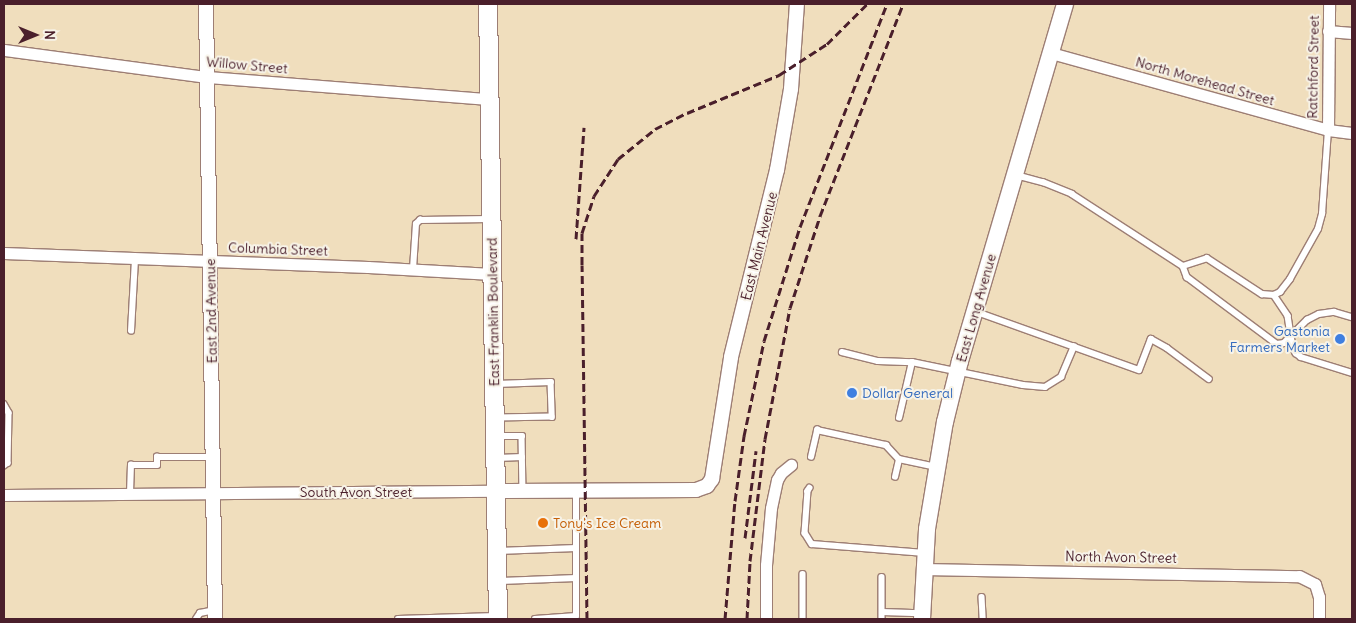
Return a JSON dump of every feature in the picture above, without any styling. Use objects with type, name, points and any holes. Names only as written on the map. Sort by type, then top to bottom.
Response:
[{"type":"main road","name":"East Franklin Boulevard","points":[[488,4],[498,618]]},
{"type":"main road","name":"East Long Avenue","points":[[922,616],[924,561],[936,467],[958,370],[1065,4]]},
{"type":"street","name":"East 2nd Avenue","points":[[206,4],[215,615]]},
{"type":"street","name":"East Main Avenue","points":[[708,486],[713,475],[732,357],[777,170],[791,89],[797,4]]},
{"type":"street","name":"Ratchford Street","points":[[1328,130],[1329,4]]},
{"type":"street","points":[[1328,31],[1352,33]]},
{"type":"street","name":"Willow Street","points":[[4,50],[207,77],[489,100]]},
{"type":"street","name":"North Morehead Street","points":[[1051,54],[1328,130],[1352,133]]},
{"type":"street","name":"Columbia Street","points":[[4,253],[413,269],[492,274]]},
{"type":"street","points":[[766,619],[766,565],[771,508],[781,473],[791,465]]},
{"type":"street","name":"South Avon Street","points":[[4,495],[696,490],[708,486]]},
{"type":"street","name":"North Avon Street","points":[[924,561],[1299,576],[1315,584],[1319,597],[1319,619]]},
{"type":"lane","points":[[1183,266],[1207,258],[1262,294],[1274,295],[1280,292],[1318,229],[1322,214],[1328,130]]},
{"type":"lane","points":[[1015,175],[1043,182],[1072,194],[1183,266],[1187,277],[1267,339],[1277,344],[1284,342],[1307,320],[1319,314],[1334,312],[1352,317]]},
{"type":"lane","points":[[413,269],[416,224],[420,220],[491,219]]},
{"type":"lane","points":[[131,331],[136,259]]},
{"type":"lane","points":[[1274,295],[1288,316],[1293,347],[1301,357],[1352,373]]},
{"type":"lane","points":[[975,311],[1139,370],[1151,339],[1167,348],[1209,379]]},
{"type":"lane","points":[[842,352],[878,361],[912,362],[1023,385],[1045,387],[1060,377],[1074,347]]},
{"type":"lane","points":[[899,418],[912,362]]},
{"type":"lane","points":[[494,384],[551,382],[552,417],[495,427]]},
{"type":"lane","points":[[4,404],[9,412],[8,463],[4,466]]},
{"type":"lane","points":[[495,427],[522,436],[523,492]]},
{"type":"lane","points":[[811,457],[817,430],[886,445],[899,459],[936,467]]},
{"type":"lane","points":[[130,493],[131,465],[157,465],[157,457],[212,457]]},
{"type":"lane","points":[[495,458],[522,457]]},
{"type":"lane","points":[[895,477],[899,459]]},
{"type":"lane","points":[[810,488],[808,491],[805,533],[812,544],[924,561]]},
{"type":"lane","points":[[535,619],[576,616],[576,491]]},
{"type":"lane","points":[[497,551],[576,548]]},
{"type":"lane","points":[[802,574],[803,619]]},
{"type":"lane","points":[[882,577],[882,619]]},
{"type":"lane","points":[[498,582],[576,578]]},
{"type":"lane","points":[[982,597],[983,619]]},
{"type":"lane","points":[[882,612],[922,616]]},
{"type":"lane","points":[[196,619],[200,613],[215,615]]},
{"type":"lane","points":[[398,619],[498,618]]},
{"type":"railway","points":[[587,619],[582,233],[594,196],[618,159],[655,129],[687,113],[779,75],[827,44],[867,4]]},
{"type":"railway","points":[[725,619],[735,501],[744,436],[764,341],[800,227],[887,4]]},
{"type":"railway","points":[[747,619],[750,561],[765,439],[790,308],[820,216],[903,4]]},
{"type":"railway","points":[[576,239],[584,127]]},
{"type":"railway","points":[[745,538],[756,451]]},
{"type":"place","name":"Gastonia Farmers Market","points":[[1340,339]]},
{"type":"place","name":"Dollar General","points":[[852,393]]},
{"type":"place","name":"Tony's Ice Cream","points":[[543,523]]}]
